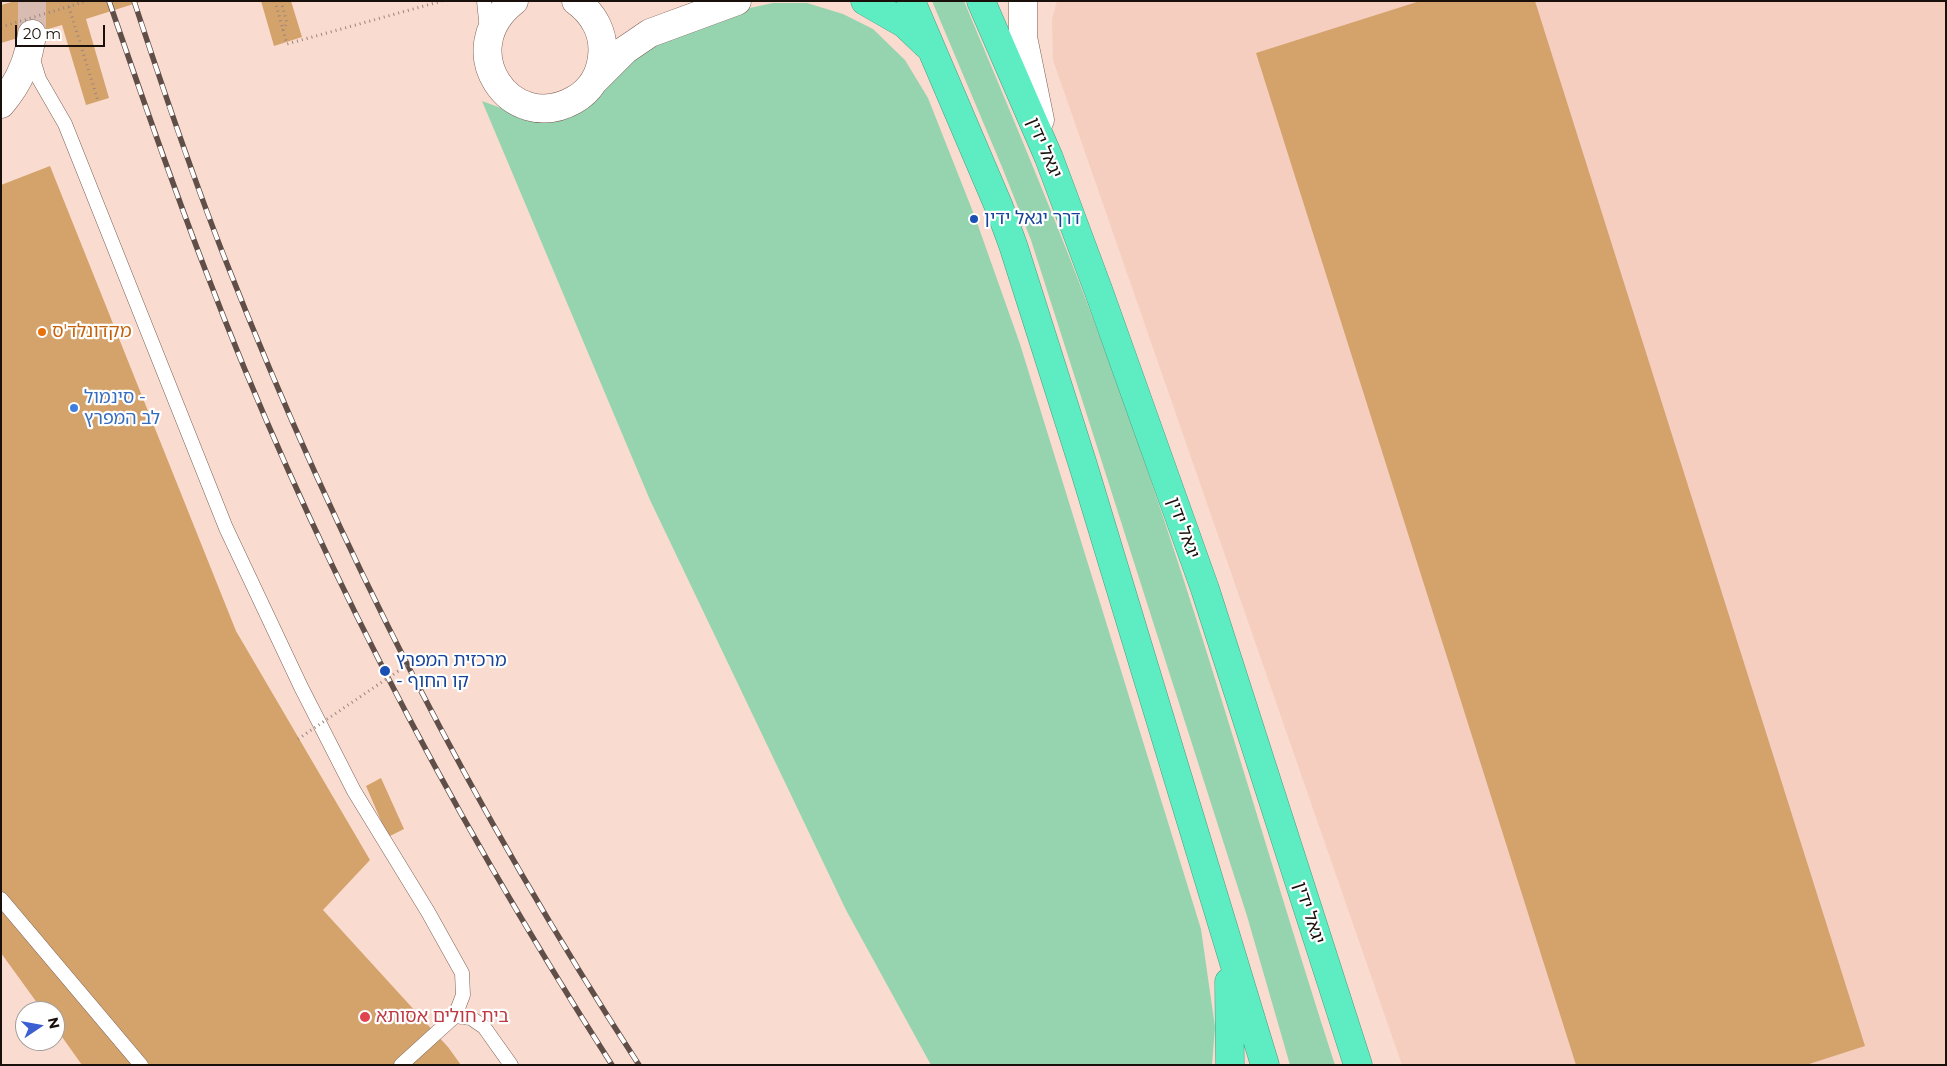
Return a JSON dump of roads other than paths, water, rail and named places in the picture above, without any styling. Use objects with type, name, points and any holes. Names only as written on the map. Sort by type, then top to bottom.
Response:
[{"type":"highway","points":[[865,1],[905,24],[932,48]]},
{"type":"highway","points":[[911,1],[999,207],[1016,254],[1080,456],[1265,1065]]},
{"type":"highway","name":"יגאל ידין","points":[[981,1],[1049,158],[1205,589],[1358,1065]]},
{"type":"highway","points":[[1224,934],[1230,1006],[1230,1065]]},
{"type":"street","points":[[514,1],[504,9],[494,23],[488,39],[489,62],[497,83],[505,92],[524,104],[547,108],[569,103],[588,90],[602,62],[602,41],[596,22],[576,1]]},
{"type":"street","points":[[594,81],[625,50],[650,33],[737,1]]},
{"type":"street","points":[[1022,1],[1023,37],[1049,158]]},
{"type":"street","points":[[1,104],[18,81],[31,41]]},
{"type":"lane","points":[[484,1],[488,39]]},
{"type":"lane","points":[[31,41],[39,79],[65,124],[230,537],[301,687],[354,792],[428,912],[462,973],[463,995],[455,1016],[401,1065]]},
{"type":"lane","points":[[1,899],[141,1065]]},
{"type":"lane","points":[[455,1016],[472,1018],[484,1027],[511,1065]]},
{"type":"tunnel","points":[[32,1],[32,34]]},
{"type":"railway","points":[[109,1],[168,169],[246,373],[338,577],[388,678],[495,874],[612,1065]]},
{"type":"railway","points":[[134,1],[202,199],[227,264],[315,472],[362,574],[466,775],[521,873],[639,1065]]},
{"type":"place","name":"דרך יגאל ידין","points":[[974,219]]},
{"type":"place","name":"מקדונלד'ס","points":[[42,332]]},
{"type":"place","name":"סינמול - לב המפרץ","points":[[74,408]]},
{"type":"place","name":"מרכזית המפרץ - קו החוף","points":[[385,671]]},
{"type":"place","name":"בית חולים אסותא","points":[[365,1017]]}]
